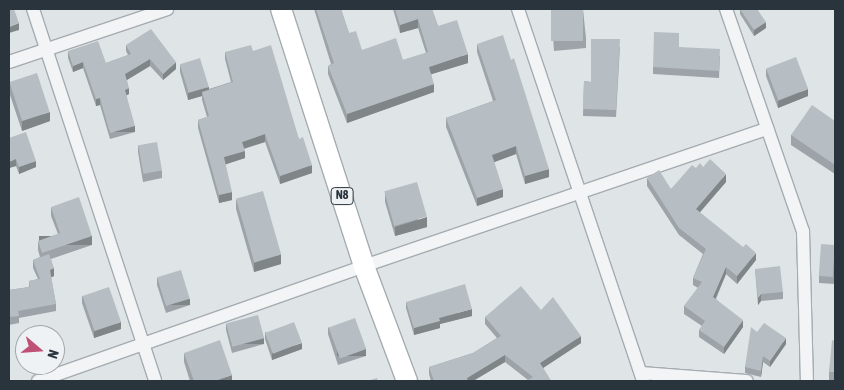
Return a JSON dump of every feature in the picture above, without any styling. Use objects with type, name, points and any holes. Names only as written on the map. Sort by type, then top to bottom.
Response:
[{"type":"main road","name":"N8","points":[[281,9],[364,266],[407,381]]},
{"type":"street","points":[[33,9],[155,381]]},
{"type":"street","points":[[9,62],[168,9]]},
{"type":"street","points":[[518,9],[642,377],[747,381]]},
{"type":"street","points":[[726,9],[803,230],[807,381]]},
{"type":"street","points":[[38,381],[364,266],[767,129]]},
{"type":"building","points":[[9,9],[14,9],[19,23],[9,27]]},
{"type":"building","points":[[316,9],[341,9],[349,33],[356,31],[362,50],[396,38],[403,60],[428,52],[418,19],[400,25],[395,9],[432,9],[438,26],[457,20],[468,54],[429,67],[434,84],[347,114],[328,66],[334,63]]},
{"type":"building","points":[[551,9],[583,9],[583,41],[551,41]]},
{"type":"building","points":[[740,9],[757,9],[766,22],[754,30]]},
{"type":"building","points":[[151,29],[176,62],[163,74],[150,59],[125,74],[129,88],[125,90],[135,126],[110,133],[100,98],[96,99],[83,62],[73,66],[68,51],[98,41],[106,63],[131,54],[126,45]]},
{"type":"building","points":[[654,32],[679,33],[679,47],[720,49],[719,71],[653,67]]},
{"type":"building","points":[[503,35],[511,60],[514,58],[549,169],[525,176],[516,146],[492,155],[503,189],[477,198],[446,118],[496,100],[477,44]]},
{"type":"building","points":[[591,39],[620,39],[616,110],[583,109],[584,81],[591,82]]},
{"type":"building","points":[[251,45],[253,51],[271,45],[299,139],[303,137],[312,165],[280,176],[265,134],[242,142],[245,151],[224,157],[232,192],[219,195],[198,120],[209,116],[202,92],[233,82],[225,52]]},
{"type":"building","points":[[796,57],[808,89],[778,100],[766,68]]},
{"type":"building","points":[[200,58],[209,87],[189,93],[180,64]]},
{"type":"building","points":[[37,73],[50,112],[22,121],[9,82]]},
{"type":"building","points":[[812,105],[835,121],[835,165],[791,135]]},
{"type":"building","points":[[26,132],[36,161],[19,167],[16,159],[9,162],[9,138]]},
{"type":"building","points":[[157,142],[162,171],[143,174],[138,145]]},
{"type":"building","points":[[710,159],[726,174],[696,209],[743,247],[746,244],[756,253],[737,276],[726,267],[713,297],[743,320],[724,347],[699,330],[705,321],[684,306],[702,282],[693,278],[706,249],[679,228],[647,178],[659,170],[671,189],[692,165],[696,168],[700,163],[703,167]]},
{"type":"building","points":[[417,182],[427,217],[394,226],[384,191]]},
{"type":"building","points":[[263,191],[281,254],[254,262],[236,199]]},
{"type":"building","points":[[79,197],[92,236],[42,253],[38,241],[60,233],[51,207]]},
{"type":"building","points":[[821,244],[835,245],[833,277],[819,276]]},
{"type":"building","points":[[49,254],[54,268],[50,270],[56,304],[18,311],[19,316],[9,317],[9,290],[30,287],[29,281],[40,279],[33,260]]},
{"type":"building","points":[[780,266],[783,292],[761,294],[758,298],[755,269]]},
{"type":"building","points":[[181,270],[190,299],[166,306],[157,277]]},
{"type":"building","points":[[465,284],[472,309],[439,318],[440,321],[414,328],[406,302]]},
{"type":"building","points":[[521,286],[541,310],[553,297],[581,336],[540,363],[551,381],[526,381],[533,377],[505,355],[467,378],[468,381],[434,381],[429,367],[473,353],[501,336],[485,317]]},
{"type":"building","points":[[109,287],[121,322],[95,331],[83,296]]},
{"type":"building","points":[[258,315],[264,338],[232,347],[226,324]]},
{"type":"building","points":[[355,318],[366,349],[340,359],[329,328]]},
{"type":"building","points":[[294,322],[302,343],[273,354],[265,333]]},
{"type":"building","points":[[764,323],[786,338],[770,361],[763,356],[761,371],[745,367],[751,327],[757,332]]},
{"type":"building","points":[[220,340],[232,375],[215,381],[194,381],[184,353]]},
{"type":"building","points":[[832,340],[835,341],[835,372],[829,372]]},
{"type":"building","points":[[377,378],[378,381],[367,381]]}]
